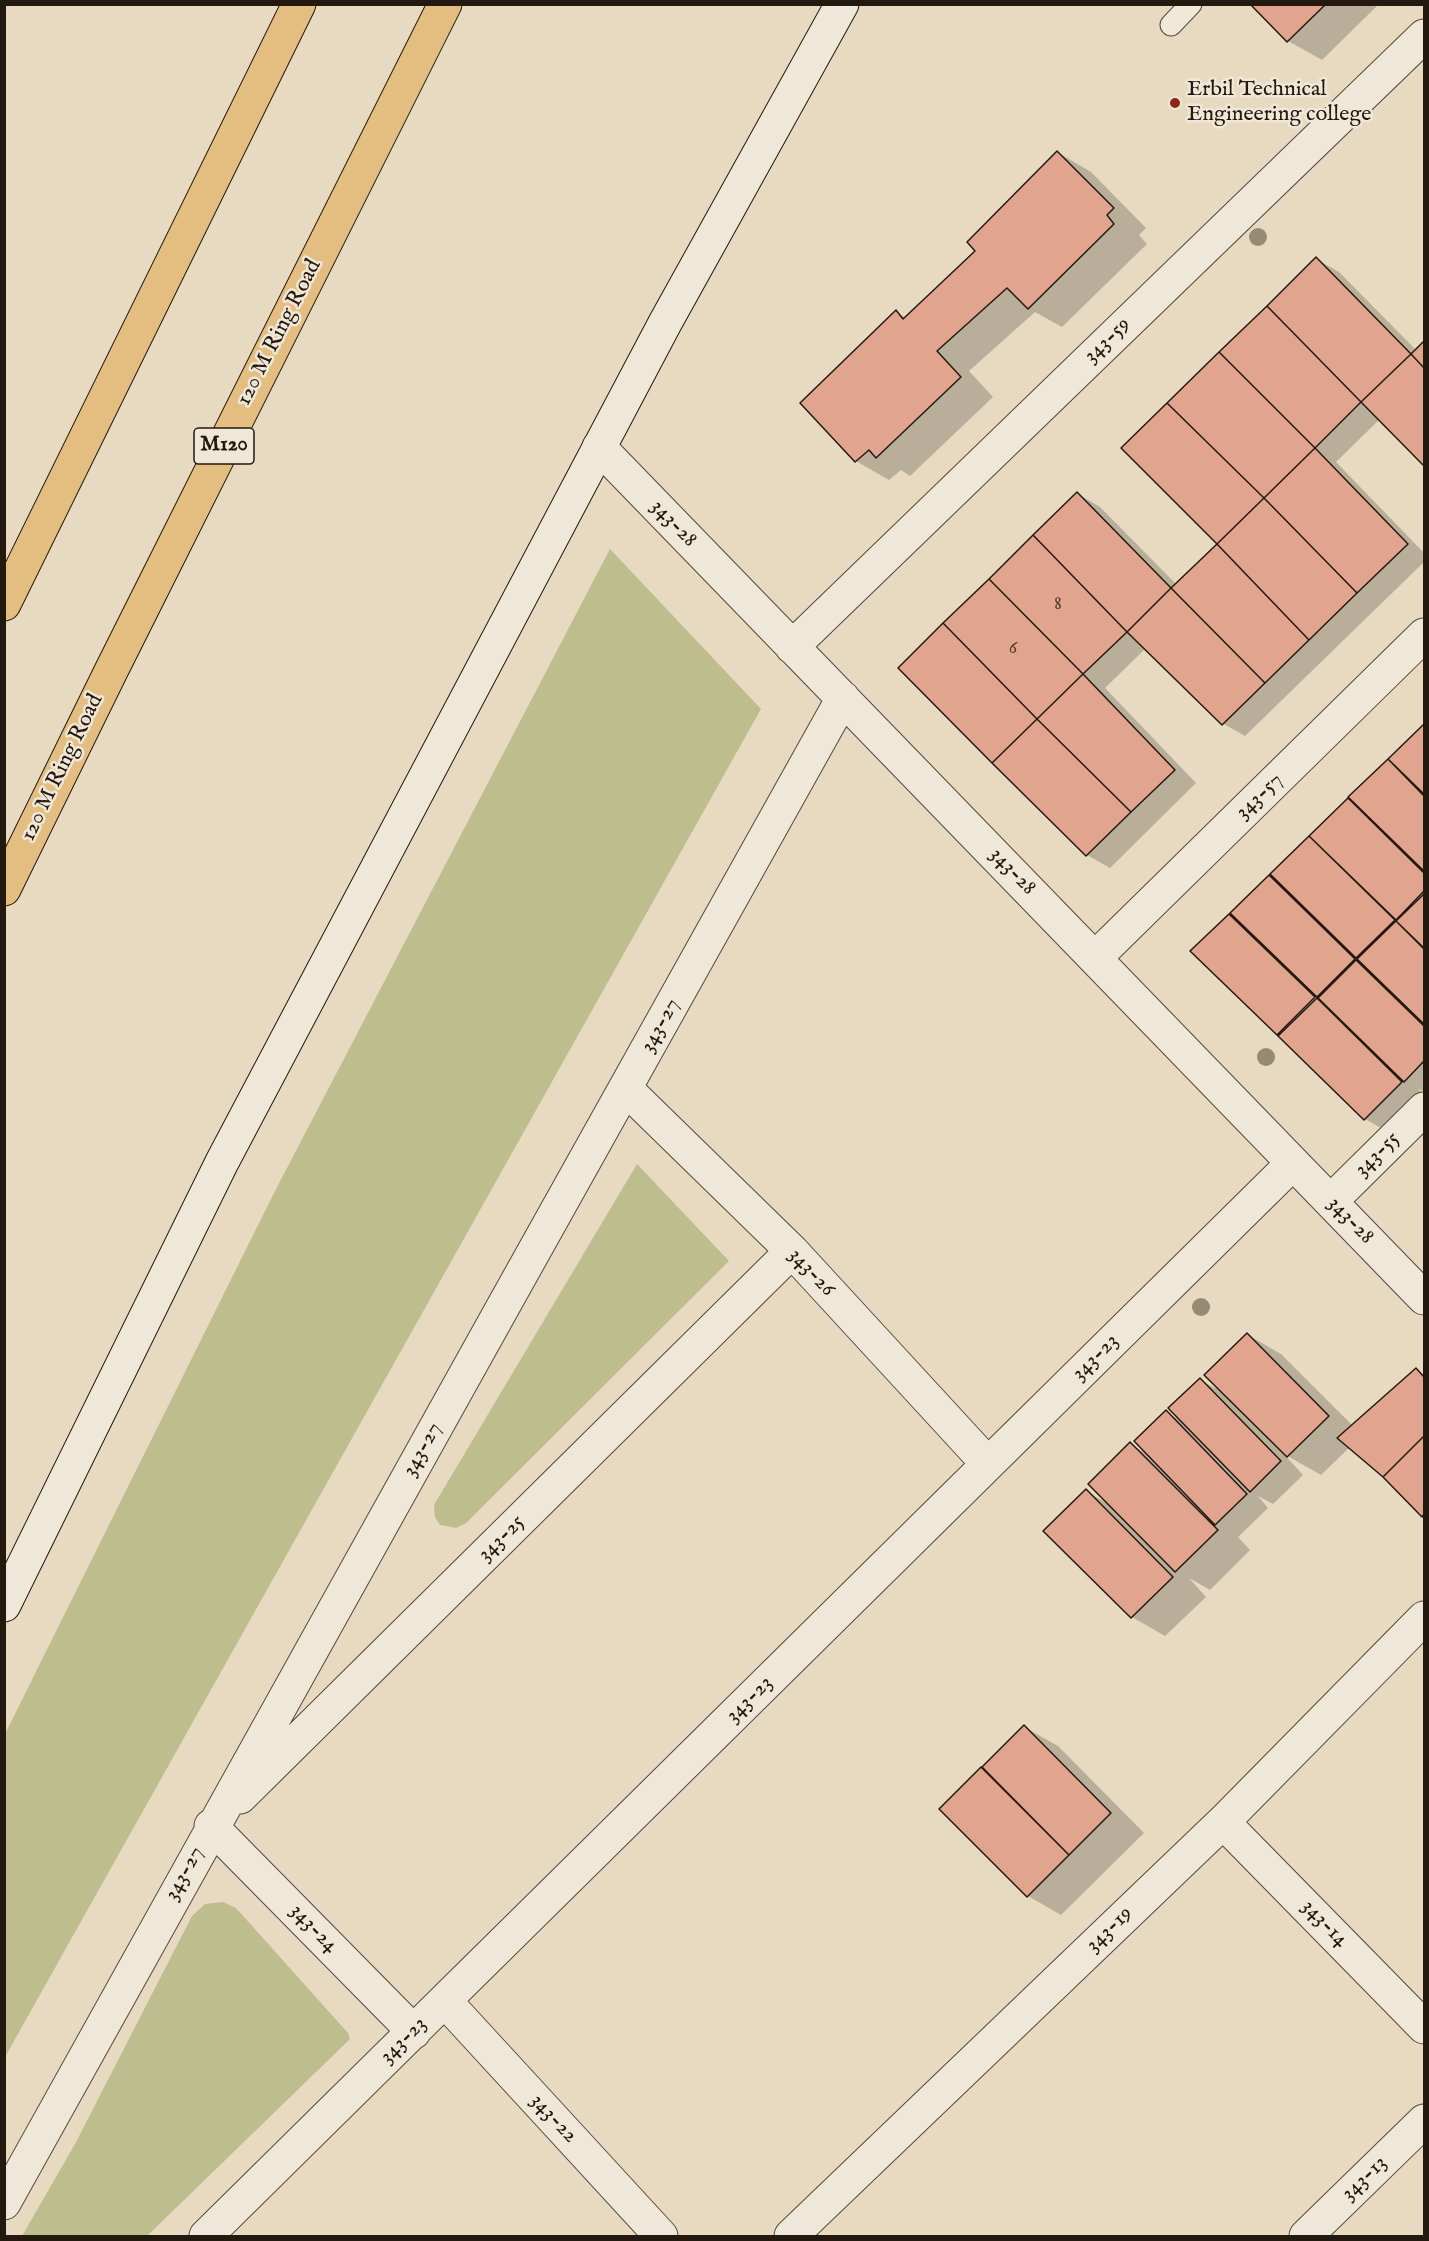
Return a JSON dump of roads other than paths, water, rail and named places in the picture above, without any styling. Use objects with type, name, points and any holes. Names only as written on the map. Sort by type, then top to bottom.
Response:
[{"type":"highway","points":[[4,604],[299,4]]},
{"type":"highway","name":"120 M Ring Road","points":[[4,889],[116,660],[445,4]]},
{"type":"street","points":[[4,1605],[222,1162],[665,323],[842,4]]},
{"type":"street","name":"343-59","points":[[792,647],[1425,36]]},
{"type":"street","name":"343-28","points":[[599,447],[1425,1298]]},
{"type":"street","name":"343-57","points":[[1095,958],[1425,635]]},
{"type":"street","name":"343-27","points":[[4,2203],[212,1826],[843,698]]},
{"type":"street","name":"343-26","points":[[626,1089],[792,1251],[988,1464]]},
{"type":"street","name":"343-55","points":[[1331,1201],[1425,1108]]},
{"type":"street","name":"343-23","points":[[206,2236],[1293,1163]]},
{"type":"street","name":"343-25","points":[[212,1826],[792,1251]]},
{"type":"street","name":"343-19","points":[[791,2236],[1223,1822],[1425,1618]]},
{"type":"street","name":"343-14","points":[[1223,1822],[1425,2027]]},
{"type":"street","name":"343-24","points":[[212,1826],[414,2032]]},
{"type":"street","name":"343-22","points":[[445,2001],[661,2236]]},
{"type":"street","name":"343-13","points":[[1306,2236],[1425,2121]]},
{"type":"lane","points":[[1171,25],[1191,4]]},
{"type":"place","name":"Erbil Technical Engineering college","points":[[1175,103]]}]
